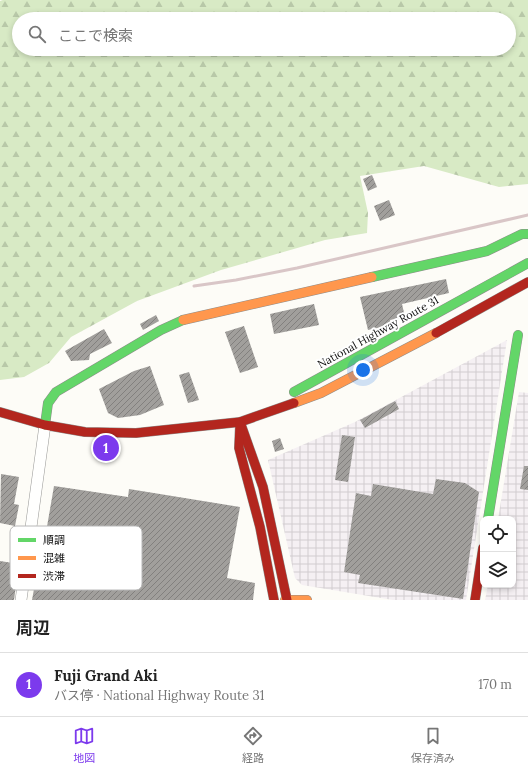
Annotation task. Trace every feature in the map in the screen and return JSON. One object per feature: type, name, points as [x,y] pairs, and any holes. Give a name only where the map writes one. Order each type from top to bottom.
[{"type":"main road","points":[[45,425],[46,410],[49,399],[56,392],[161,330],[189,318],[487,251],[522,234],[528,234]]},
{"type":"main road","name":"National Highway Route 31","points":[[240,422],[528,264]]},
{"type":"main road","name":"National Highway Route 31","points":[[0,412],[45,425],[85,432],[136,433],[240,422],[321,393],[401,353],[528,282]]},
{"type":"main road","points":[[488,516],[518,335]]},
{"type":"main road","points":[[240,422],[250,444],[269,511],[286,600],[307,600]]},
{"type":"main road","points":[[240,422],[239,448],[260,527],[274,600]]},
{"type":"main road","points":[[474,600],[482,552]]},
{"type":"street","points":[[31,526],[45,425]]},
{"type":"street","points":[[21,600],[22,590]]},
{"type":"shaded area","points":[[507,340],[466,600],[393,600],[302,585],[295,578],[268,460],[355,422]]},
{"type":"shaded area","points":[[519,392],[528,393],[528,600],[485,600],[487,588],[516,588],[516,516],[498,516]]},
{"type":"green space","points":[[528,0],[528,184],[499,187],[424,166],[360,176],[368,213],[367,233],[325,240],[221,270],[137,301],[71,337],[49,363],[24,377],[0,380],[0,1]]},
{"type":"building","points":[[372,175],[377,187],[368,191],[363,179]]},
{"type":"building","points":[[389,200],[395,215],[380,221],[374,206]]},
{"type":"building","points":[[446,279],[449,293],[402,304],[405,317],[390,320],[391,325],[368,330],[360,297]]},
{"type":"building","points":[[314,304],[319,325],[274,334],[270,314]]},
{"type":"building","points":[[156,315],[159,321],[143,330],[140,324]]},
{"type":"building","points":[[244,326],[258,367],[240,373],[225,332]]},
{"type":"building","points":[[104,329],[112,343],[90,354],[89,360],[71,361],[65,351]]},
{"type":"building","points":[[150,366],[164,405],[140,415],[118,418],[108,413],[99,389],[134,371]]},
{"type":"building","points":[[189,372],[199,400],[188,403],[179,375]]},
{"type":"building","points":[[395,401],[399,409],[365,428],[360,420]]},
{"type":"building","points":[[342,435],[355,437],[348,482],[335,480]]},
{"type":"building","points":[[280,438],[284,449],[275,452],[272,441]]},
{"type":"building","points":[[524,466],[528,466],[528,490],[520,489]]},
{"type":"building","points":[[1,474],[19,477],[14,504],[19,505],[15,526],[0,523]]},
{"type":"building","points":[[436,479],[465,483],[479,492],[463,599],[358,583],[360,575],[344,572],[356,493],[371,496],[373,484],[433,494]]},
{"type":"building","points":[[54,486],[128,497],[129,489],[240,507],[227,578],[255,583],[253,600],[32,600],[34,590],[142,590],[142,526],[47,526]]},
{"type":"building","points":[[0,561],[10,563],[10,590],[15,590],[14,600],[0,600]]},
{"type":"railway","points":[[194,286],[236,280],[297,268],[528,215]]},
{"type":"traffic: fast","points":[[372,277],[487,251],[522,234],[528,234]]},
{"type":"traffic: fast","points":[[294,392],[528,263]]},
{"type":"traffic: fast","points":[[45,425],[48,403],[56,392],[161,330],[183,320]]},
{"type":"traffic: fast","points":[[488,516],[518,335]]},
{"type":"traffic: slow","points":[[183,320],[372,277]]},
{"type":"traffic: slow","points":[[294,403],[321,393],[436,333]]},
{"type":"traffic: slow","points":[[285,600],[307,600]]},
{"type":"traffic: jam","points":[[436,333],[528,282]]},
{"type":"traffic: jam","points":[[0,412],[45,425],[85,432],[136,433],[240,422],[294,403]]},
{"type":"traffic: jam","points":[[240,422],[263,487],[287,600]]},
{"type":"traffic: jam","points":[[240,425],[239,448],[260,527],[274,600]]},
{"type":"traffic: jam","points":[[475,600],[482,552]]},
{"type":"place","name":"Fuji Grand Aki","points":[[106,448]]}]
